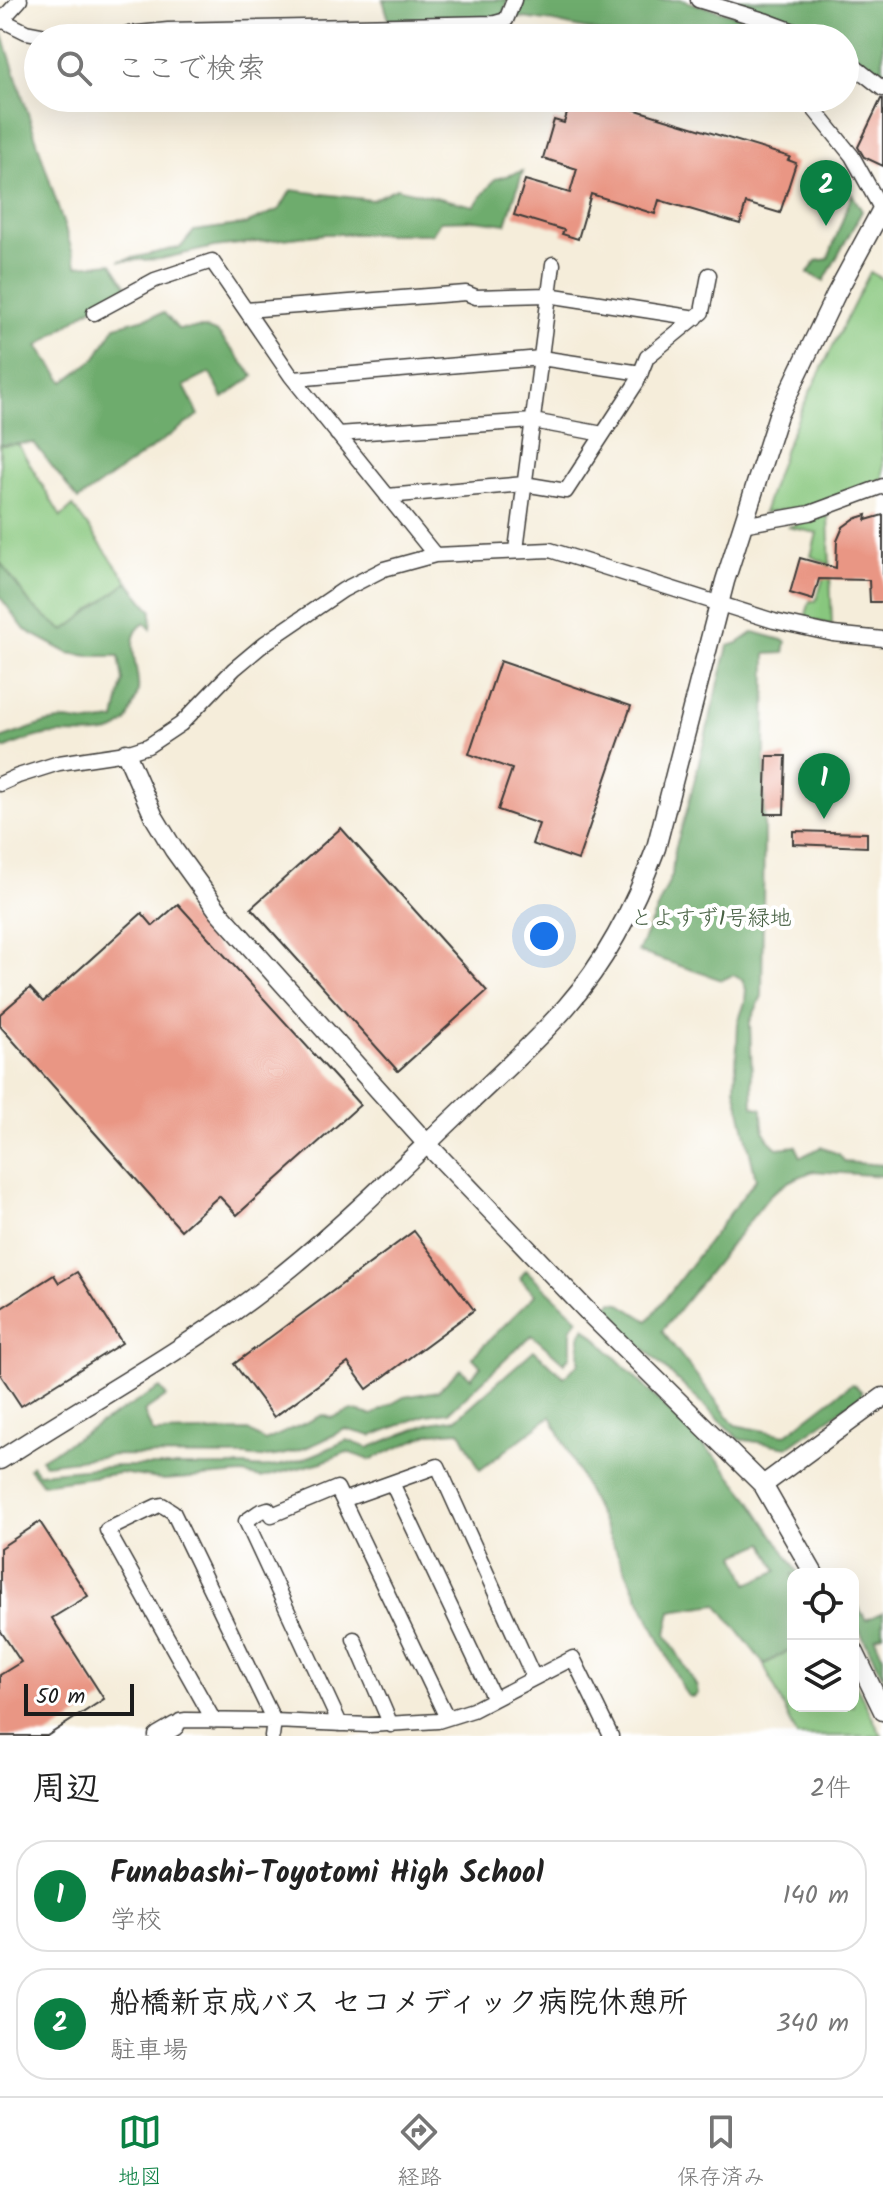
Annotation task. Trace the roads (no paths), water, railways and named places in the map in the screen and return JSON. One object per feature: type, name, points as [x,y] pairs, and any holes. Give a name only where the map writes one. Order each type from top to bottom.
[{"type":"street","points":[[20,0],[1,21],[24,31]]},
{"type":"street","points":[[448,24],[506,20],[514,0]]},
{"type":"street","points":[[698,0],[775,24]]},
{"type":"street","points":[[859,70],[883,89]]},
{"type":"street","points":[[0,1460],[201,1335],[301,1260],[427,1144],[568,1005],[609,950],[645,878],[656,848],[719,604],[778,415],[836,294],[882,208],[852,156],[816,112]]},
{"type":"street","points":[[94,313],[155,280],[212,261],[294,379],[435,555]]},
{"type":"street","points":[[516,550],[553,264]]},
{"type":"street","points":[[387,496],[524,484],[566,491],[637,382],[647,357],[702,312],[709,275]]},
{"type":"street","points":[[246,310],[466,293],[476,297],[548,295],[696,318]]},
{"type":"street","points":[[294,379],[541,358],[641,373]]},
{"type":"street","points":[[337,434],[533,421],[603,434]]},
{"type":"street","points":[[742,525],[810,513],[883,486]]},
{"type":"street","points":[[0,784],[59,763],[126,753],[148,746],[181,724],[234,669],[265,643],[343,590],[384,569],[435,555],[550,550],[805,629],[883,639]]},
{"type":"street","points":[[126,753],[154,817],[194,881],[229,924],[427,1144],[591,1315],[763,1485],[811,1568]]},
{"type":"street","points":[[763,1485],[883,1397]]},
{"type":"street","points":[[343,1500],[438,1466],[534,1678]]},
{"type":"street","points":[[392,1483],[494,1699]]},
{"type":"street","points":[[340,1724],[246,1521],[259,1512],[268,1509],[272,1515],[337,1488],[443,1719],[446,1736]]},
{"type":"street","points":[[214,1721],[107,1530],[157,1506],[162,1505],[173,1512],[273,1728]]},
{"type":"street","points":[[354,1639],[391,1725]]},
{"type":"street","points":[[158,1736],[180,1721],[214,1721],[273,1728],[340,1724],[372,1731],[391,1725],[443,1719],[473,1710],[573,1658],[611,1736]]},
{"type":"street","points":[[859,1661],[883,1711]]},
{"type":"place","name":"船橋新京成バス セコメディック病院休憩所","points":[[826,226]]},
{"type":"place","name":"Funabashi-Toyotomi High School","points":[[824,819]]},
{"type":"park label","name":"とよすず1号緑地","points":[[711,919]]}]
